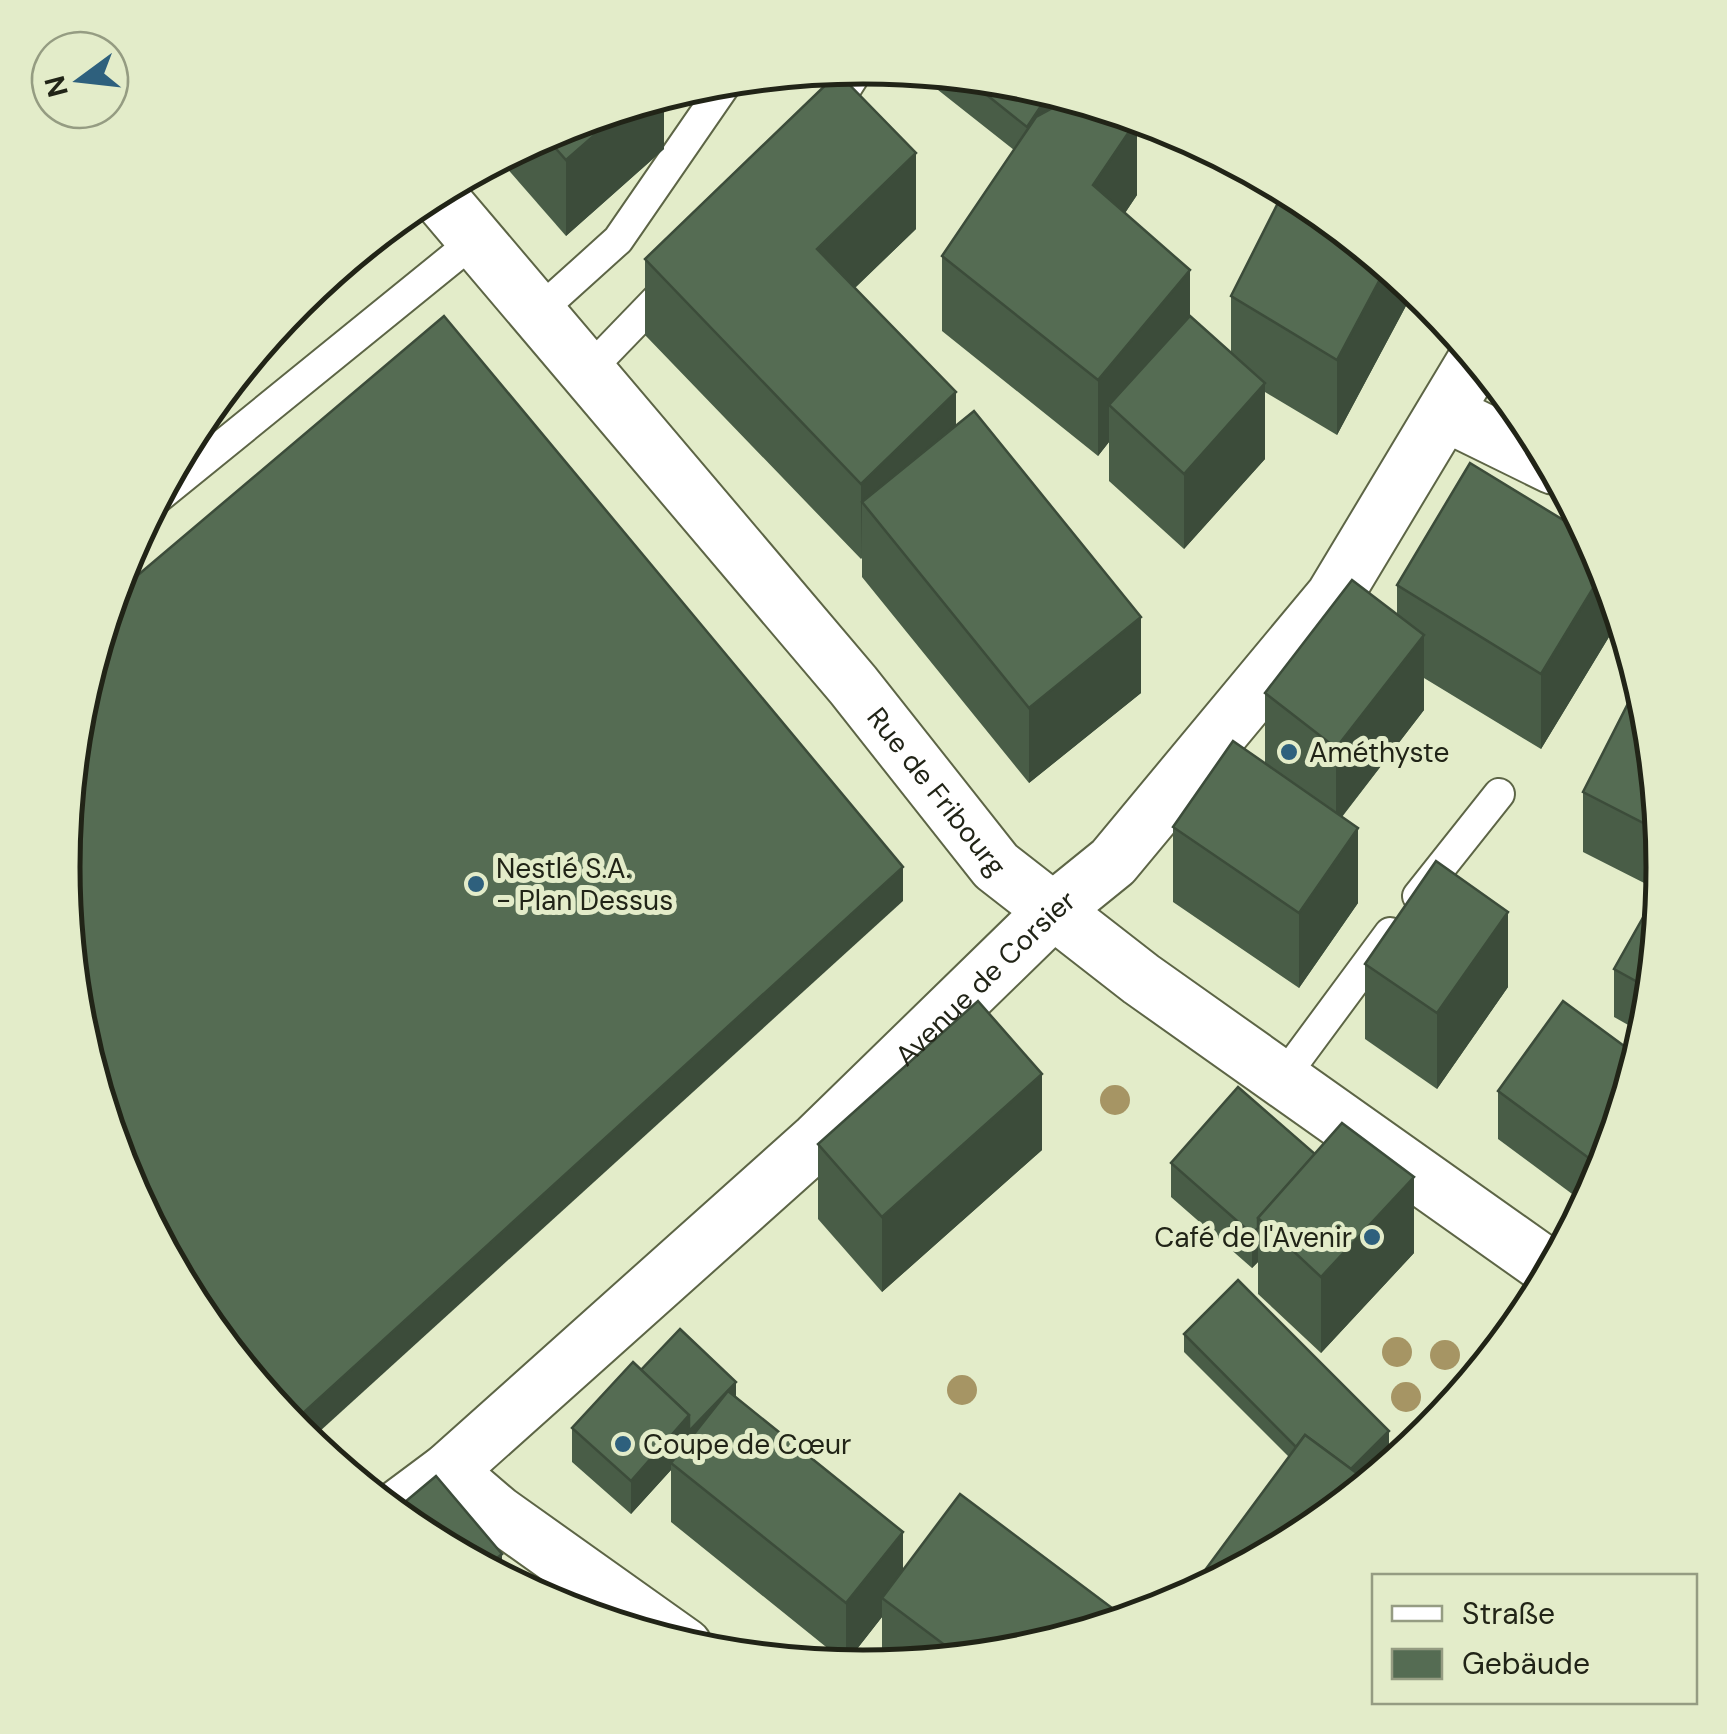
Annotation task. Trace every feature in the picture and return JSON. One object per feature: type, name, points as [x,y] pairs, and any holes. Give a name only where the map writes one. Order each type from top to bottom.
[{"type":"street","name":"Rue de Fribourg","points":[[446,205],[853,685],[996,866],[1141,979],[1540,1262]]},
{"type":"street","name":"Avenue de Corsier","points":[[406,1502],[448,1471],[818,1140],[1055,909],[1113,862],[1334,596],[1470,371]]},
{"type":"street","points":[[1447,414],[1529,454]]},
{"type":"street","points":[[448,1471],[497,1513],[647,1620]]},
{"type":"lane","points":[[805,145],[847,84]]},
{"type":"lane","points":[[537,313],[618,240],[716,98]]},
{"type":"lane","points":[[185,476],[475,240]]},
{"type":"lane","points":[[588,372],[698,257]]},
{"type":"lane","points":[[1282,1079],[1500,794]]},
{"type":"building","points":[[849,84],[916,153],[817,249],[956,392],[861,484],[645,259],[826,85]]},
{"type":"building","points":[[985,93],[1042,105],[1027,127]]},
{"type":"building","points":[[1054,107],[1130,131],[1093,185],[1190,270],[1098,380],[942,256],[1036,117]]},
{"type":"building","points":[[602,129],[566,160],[555,147]]},
{"type":"building","points":[[1278,203],[1380,278],[1337,360],[1231,296]]},
{"type":"building","name":"Nestlé S.A. - Plan Dessus","points":[[444,316],[903,867],[302,1414],[274,1384],[212,1302],[161,1214],[122,1119],[95,1020],[82,918],[82,816],[95,714],[137,576]]},
{"type":"building","points":[[1190,316],[1265,383],[1184,474],[1109,405]]},
{"type":"building","points":[[974,411],[1141,617],[1029,708],[862,502]]},
{"type":"building","points":[[1470,463],[1567,522],[1594,586],[1541,674],[1397,585]]},
{"type":"building","points":[[1352,580],[1424,635],[1336,748],[1265,693]]},
{"type":"building","points":[[1629,702],[1645,824],[1583,792]]},
{"type":"building","points":[[1233,741],[1358,828],[1299,913],[1173,827]]},
{"type":"building","points":[[1436,861],[1508,912],[1437,1013],[1365,964]]},
{"type":"building","points":[[1645,914],[1638,982],[1614,969]]},
{"type":"building","points":[[978,1001],[1042,1074],[882,1217],[818,1144]]},
{"type":"building","points":[[1563,1001],[1626,1047],[1590,1159],[1498,1091]]},
{"type":"building","points":[[1238,1087],[1315,1154],[1258,1218],[1258,1228],[1252,1234],[1171,1163]]},
{"type":"building","points":[[1342,1123],[1414,1177],[1321,1277],[1258,1218]]},
{"type":"building","points":[[1238,1280],[1389,1431],[1351,1469],[1305,1435],[1296,1447],[1184,1334]]},
{"type":"building","points":[[680,1329],[736,1382],[689,1431],[689,1415],[641,1370]]},
{"type":"building","points":[[633,1362],[689,1415],[631,1481],[572,1428]]},
{"type":"building","points":[[728,1391],[903,1532],[846,1603],[671,1463]]},
{"type":"building","points":[[1305,1435],[1358,1474],[1299,1518],[1203,1573]]},
{"type":"building","points":[[436,1476],[502,1554],[496,1559],[472,1546],[405,1502]]},
{"type":"building","points":[[960,1494],[1114,1609],[1016,1635],[946,1646],[882,1598]]},
{"type":"place","name":"Améthyste","points":[[1289,752]]},
{"type":"place","name":"Nestlé S.A. - Plan Dessus","points":[[476,884]]},
{"type":"place","name":"Café de l'Avenir","points":[[1372,1237]]},
{"type":"place","name":"Coupe de Cœur","points":[[623,1444]]}]
